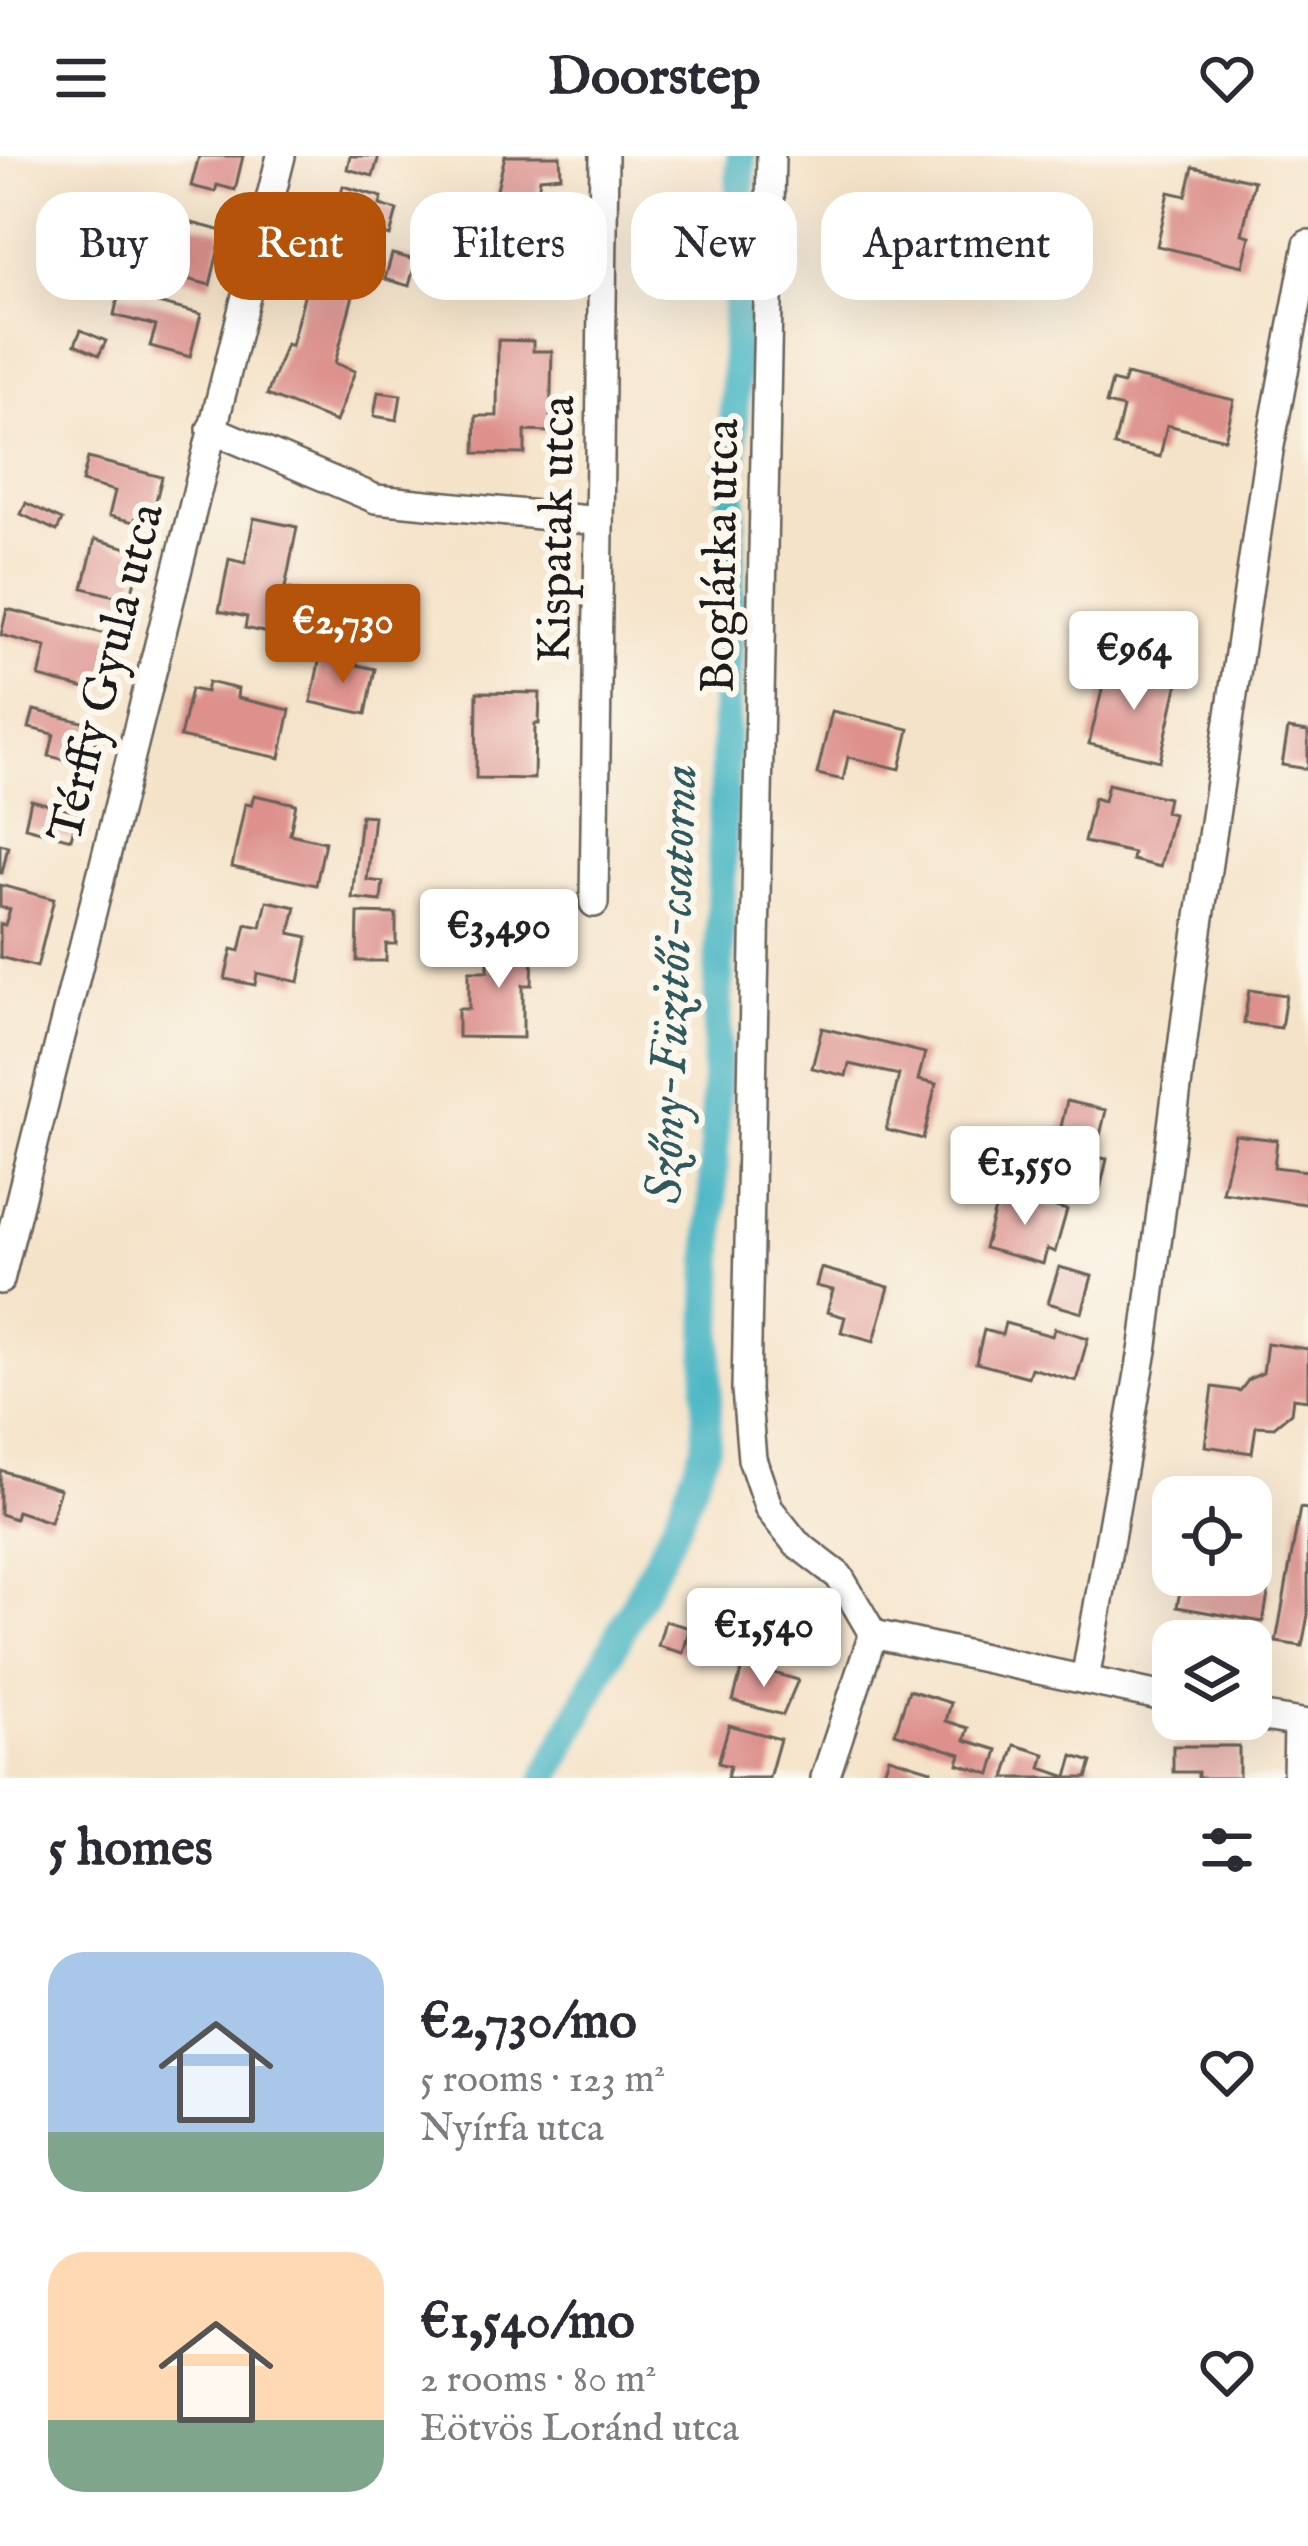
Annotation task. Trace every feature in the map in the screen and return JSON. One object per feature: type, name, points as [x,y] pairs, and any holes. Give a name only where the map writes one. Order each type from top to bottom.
[{"type":"street","name":"Térffy Gyula utca","points":[[0,1280],[281,156]]},
{"type":"street","name":"Kispatak utca","points":[[594,903],[604,156]]},
{"type":"street","name":"Boglárka utca","points":[[771,156],[746,1390],[752,1459],[769,1509],[796,1543],[839,1576],[873,1634]]},
{"type":"street","points":[[1085,1681],[1144,1345],[1191,978],[1270,452],[1308,244]]},
{"type":"street","points":[[211,429],[376,500],[599,521]]},
{"type":"street","points":[[825,1778],[873,1634],[1152,1695]]},
{"type":"street","points":[[1272,1719],[1303,1724],[1297,1778]]},
{"type":"building","points":[[199,156],[243,156],[235,190],[217,185],[215,192],[191,186]]},
{"type":"building","points":[[350,156],[379,156],[373,176],[347,169]]},
{"type":"building","points":[[505,156],[560,156],[561,176],[540,178],[538,192],[496,192]]},
{"type":"building","points":[[1193,167],[1254,181],[1242,234],[1250,236],[1243,266],[1157,246],[1169,192],[1186,196]]},
{"type":"building","points":[[386,207],[397,210],[390,236],[386,235]]},
{"type":"building","points":[[190,222],[214,229],[210,285],[190,280]]},
{"type":"building","points":[[392,254],[410,258],[409,286],[386,275]]},
{"type":"building","points":[[117,300],[146,300],[201,314],[190,357],[150,346],[156,326],[114,315]]},
{"type":"building","points":[[303,300],[352,300],[335,363],[355,371],[336,422],[267,395],[286,344],[291,346]]},
{"type":"building","points":[[81,330],[106,341],[99,355],[75,344]]},
{"type":"building","points":[[498,340],[533,341],[533,351],[552,351],[550,432],[525,431],[525,454],[475,453],[476,416],[497,416]]},
{"type":"building","points":[[1126,375],[1234,400],[1225,439],[1167,425],[1160,457],[1114,446],[1123,408],[1106,404],[1112,381],[1123,384]]},
{"type":"building","points":[[378,392],[401,395],[397,420],[374,416]]},
{"type":"building","points":[[88,458],[162,477],[151,520],[136,516],[134,522],[109,516],[115,491],[82,482]]},
{"type":"building","points":[[26,503],[62,520],[57,531],[21,514]]},
{"type":"building","points":[[254,518],[297,527],[285,588],[303,592],[299,608],[309,610],[302,640],[245,628],[247,617],[219,611],[229,559],[245,563]]},
{"type":"building","points":[[95,539],[142,552],[130,600],[83,588]]},
{"type":"building","points":[[7,609],[122,638],[110,684],[92,679],[89,690],[39,677],[46,647],[1,635]]},
{"type":"building","points":[[320,657],[375,669],[366,714],[311,702]]},
{"type":"building","points":[[1108,665],[1178,682],[1160,761],[1089,744]]},
{"type":"building","points":[[208,682],[238,689],[237,698],[290,710],[280,758],[180,737],[191,689],[206,692]]},
{"type":"building","points":[[477,692],[540,693],[534,779],[476,778]]},
{"type":"building","points":[[34,710],[99,726],[89,766],[49,756],[54,734],[29,728]]},
{"type":"building","points":[[832,711],[909,729],[900,769],[848,757],[843,780],[817,774]]},
{"type":"building","points":[[1288,729],[1308,732],[1308,769],[1282,765]]},
{"type":"building","points":[[1108,784],[1168,798],[1165,812],[1173,814],[1160,867],[1132,860],[1133,853],[1084,842],[1094,798],[1104,801]]},
{"type":"building","points":[[254,795],[296,804],[290,834],[325,842],[316,885],[232,867],[245,804],[251,805]]},
{"type":"building","points":[[31,800],[78,812],[71,839],[25,827]]},
{"type":"building","points":[[361,815],[374,816],[367,880],[383,882],[381,901],[352,898]]},
{"type":"building","points":[[0,844],[8,846],[2,873],[0,873]]},
{"type":"building","points":[[0,885],[54,899],[37,967],[0,957],[0,924],[5,925],[10,909],[0,907]]},
{"type":"building","points":[[267,901],[296,907],[290,933],[308,937],[299,982],[257,973],[255,985],[225,979],[232,949],[240,951],[246,924],[261,927]]},
{"type":"building","points":[[358,913],[396,914],[396,944],[386,944],[386,961],[357,961]]},
{"type":"building","points":[[488,937],[533,937],[532,985],[523,985],[523,1038],[458,1037],[458,1009],[469,1009],[469,971],[488,971]]},
{"type":"building","points":[[1249,990],[1286,995],[1281,1028],[1244,1023]]},
{"type":"building","points":[[822,1028],[925,1053],[918,1080],[936,1084],[923,1139],[886,1130],[899,1075],[849,1064],[846,1076],[812,1068]]},
{"type":"building","points":[[1067,1101],[1106,1110],[1095,1157],[1107,1159],[1099,1194],[1065,1186],[1070,1161],[1054,1157]]},
{"type":"building","points":[[1235,1135],[1277,1140],[1274,1167],[1308,1171],[1305,1204],[1222,1192]]},
{"type":"building","points":[[1000,1192],[1067,1210],[1055,1252],[1047,1249],[1043,1264],[984,1248]]},
{"type":"building","points":[[1059,1267],[1092,1276],[1082,1313],[1048,1303]]},
{"type":"building","points":[[821,1268],[889,1287],[874,1341],[841,1332],[845,1317],[827,1312],[833,1290],[816,1286]]},
{"type":"building","points":[[1005,1323],[1052,1336],[1055,1328],[1088,1338],[1076,1381],[1031,1368],[1028,1377],[976,1363],[984,1330],[1002,1335]]},
{"type":"building","points":[[1267,1343],[1308,1349],[1308,1400],[1293,1398],[1291,1413],[1274,1427],[1256,1426],[1252,1453],[1205,1446],[1213,1387],[1240,1391],[1249,1379],[1263,1373]]},
{"type":"building","points":[[0,1470],[60,1489],[50,1522],[17,1511],[15,1519],[0,1514]]},
{"type":"building","points":[[1300,1508],[1308,1509],[1308,1615],[1302,1646],[1276,1642]]},
{"type":"building","points":[[1179,1596],[1268,1596],[1263,1620],[1177,1607]]},
{"type":"building","points":[[665,1621],[690,1628],[683,1653],[658,1646]]},
{"type":"building","points":[[743,1664],[798,1680],[783,1715],[733,1701]]},
{"type":"building","points":[[909,1690],[951,1703],[946,1721],[969,1728],[965,1740],[998,1750],[991,1774],[958,1764],[961,1754],[895,1733]]},
{"type":"building","points":[[729,1725],[780,1739],[769,1778],[727,1778],[730,1766],[718,1763]]},
{"type":"building","points":[[1015,1745],[1045,1754],[1041,1768],[1067,1777],[1073,1756],[1092,1762],[1087,1778],[1005,1778]]},
{"type":"building","points":[[1173,1746],[1239,1746],[1239,1778],[1198,1778],[1198,1772],[1173,1772]]},
{"type":"building","points":[[889,1757],[931,1770],[929,1778],[882,1778]]},
{"type":"waterway","name":"Szőny-Füzitői-csatorna","points":[[546,1778],[677,1522],[706,1446],[741,156]]}]
